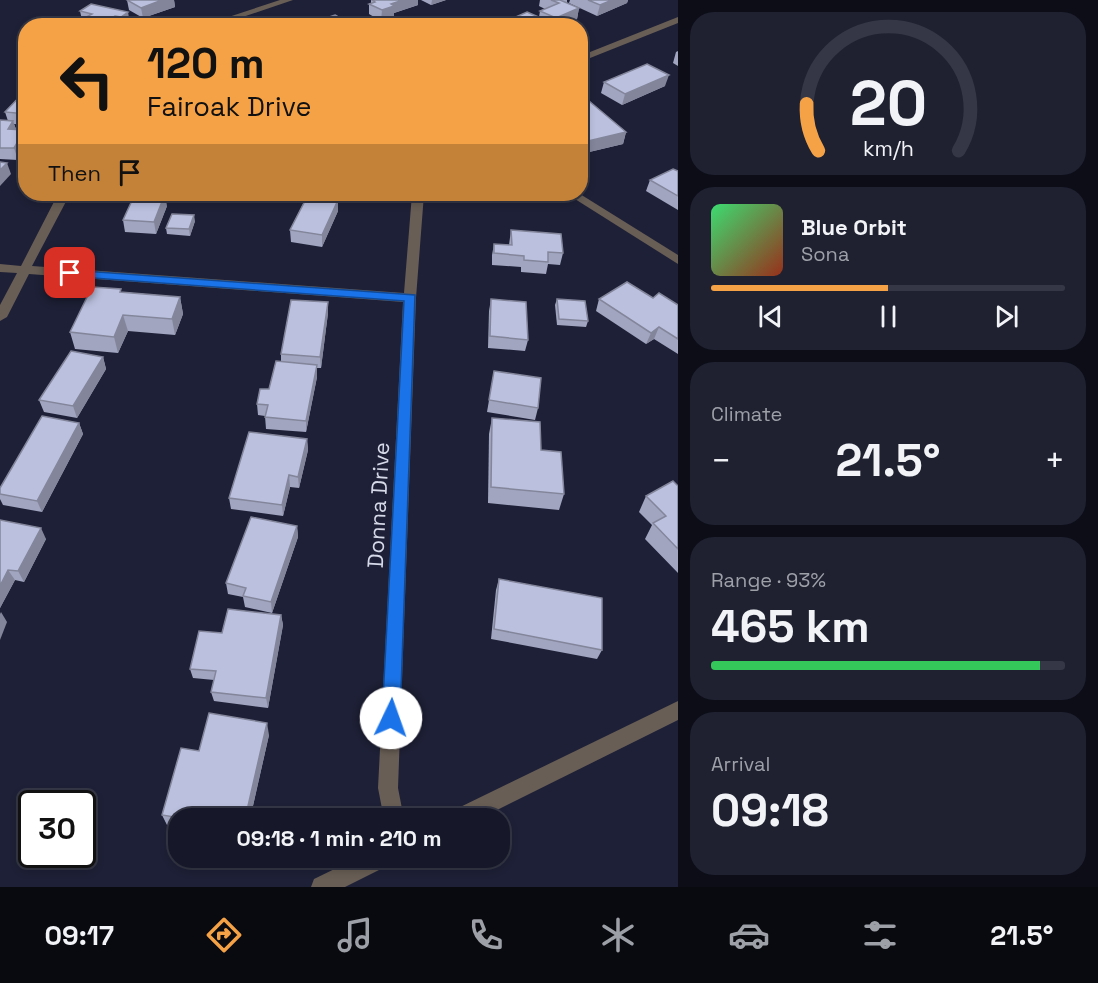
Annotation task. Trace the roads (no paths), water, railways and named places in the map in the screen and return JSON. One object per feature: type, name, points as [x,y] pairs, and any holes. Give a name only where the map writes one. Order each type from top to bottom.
[{"type":"street","points":[[231,18],[289,0]]},
{"type":"street","points":[[588,56],[678,20]]},
{"type":"street","points":[[0,317],[60,201]]},
{"type":"street","name":"Donna Drive","points":[[392,808],[388,788],[410,298],[417,201]]},
{"type":"street","points":[[584,201],[678,260]]},
{"type":"street","points":[[0,268],[410,298]]},
{"type":"street","points":[[480,808],[678,710]]},
{"type":"street","points":[[322,887],[359,868]]}]
